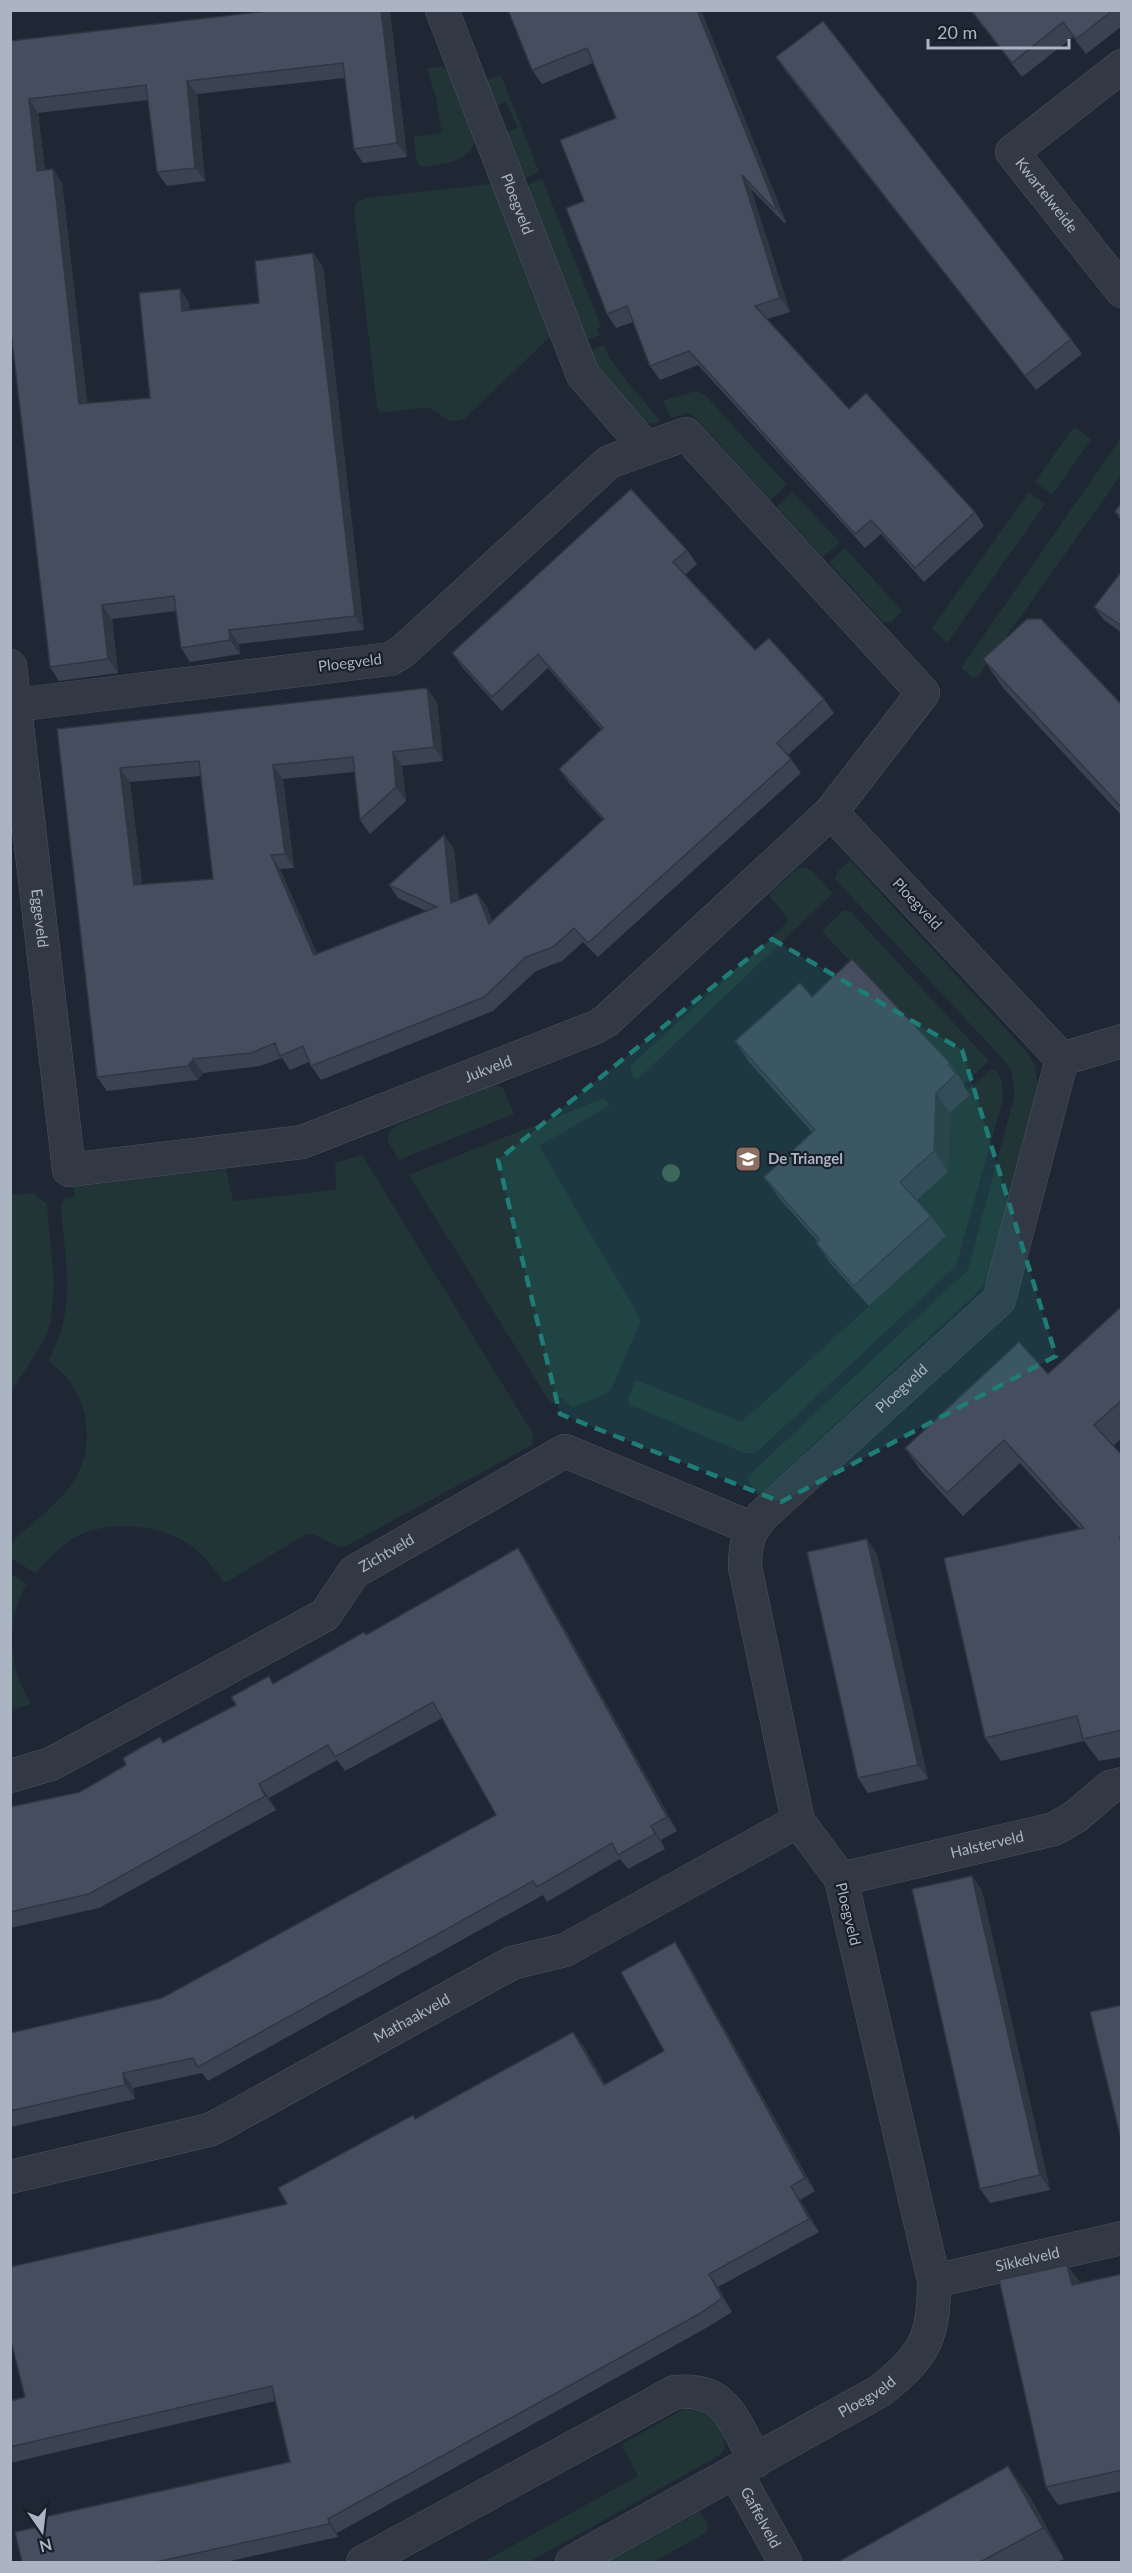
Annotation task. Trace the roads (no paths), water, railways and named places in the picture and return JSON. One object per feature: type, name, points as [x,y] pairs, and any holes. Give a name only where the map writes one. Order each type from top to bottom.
[{"type":"street","name":"Ploegveld","points":[[442,10],[584,375],[646,448]]},
{"type":"street","name":"Kwartelweide","points":[[1122,66],[1012,152],[1122,291]]},
{"type":"street","name":"Ploegveld","points":[[15,705],[390,659],[402,652],[609,462],[686,434],[923,693],[831,813],[1062,1059],[999,1300],[751,1528],[745,1546],[744,1567],[798,1821],[841,1879],[934,2281],[934,2312],[926,2343],[907,2370],[880,2391],[572,2562]]},
{"type":"street","name":"Eggeveld","points":[[10,666],[69,1170]]},
{"type":"street","name":"Jukveld","points":[[69,1170],[302,1142],[596,1027],[606,1021],[831,813]]},
{"type":"street","points":[[1062,1059],[1122,1041]]},
{"type":"street","name":"Zichtveld","points":[[10,1776],[51,1764],[325,1615],[354,1572],[565,1451],[751,1528]]},
{"type":"street","name":"Halsterveld","points":[[841,1879],[1054,1829],[1075,1817],[1110,1787],[1122,1784]]},
{"type":"street","name":"Mathaakveld","points":[[10,2177],[209,2130],[512,1964],[565,1950],[798,1821]]},
{"type":"street","name":"Sikkelveld","points":[[934,2281],[1122,2238]]},
{"type":"street","points":[[363,2562],[675,2392],[691,2390],[703,2392],[723,2403],[746,2467]]},
{"type":"street","name":"Gaffelveld","points":[[746,2467],[785,2562]]},
{"type":"place","name":"De Triangel","points":[[748,1159]]}]
